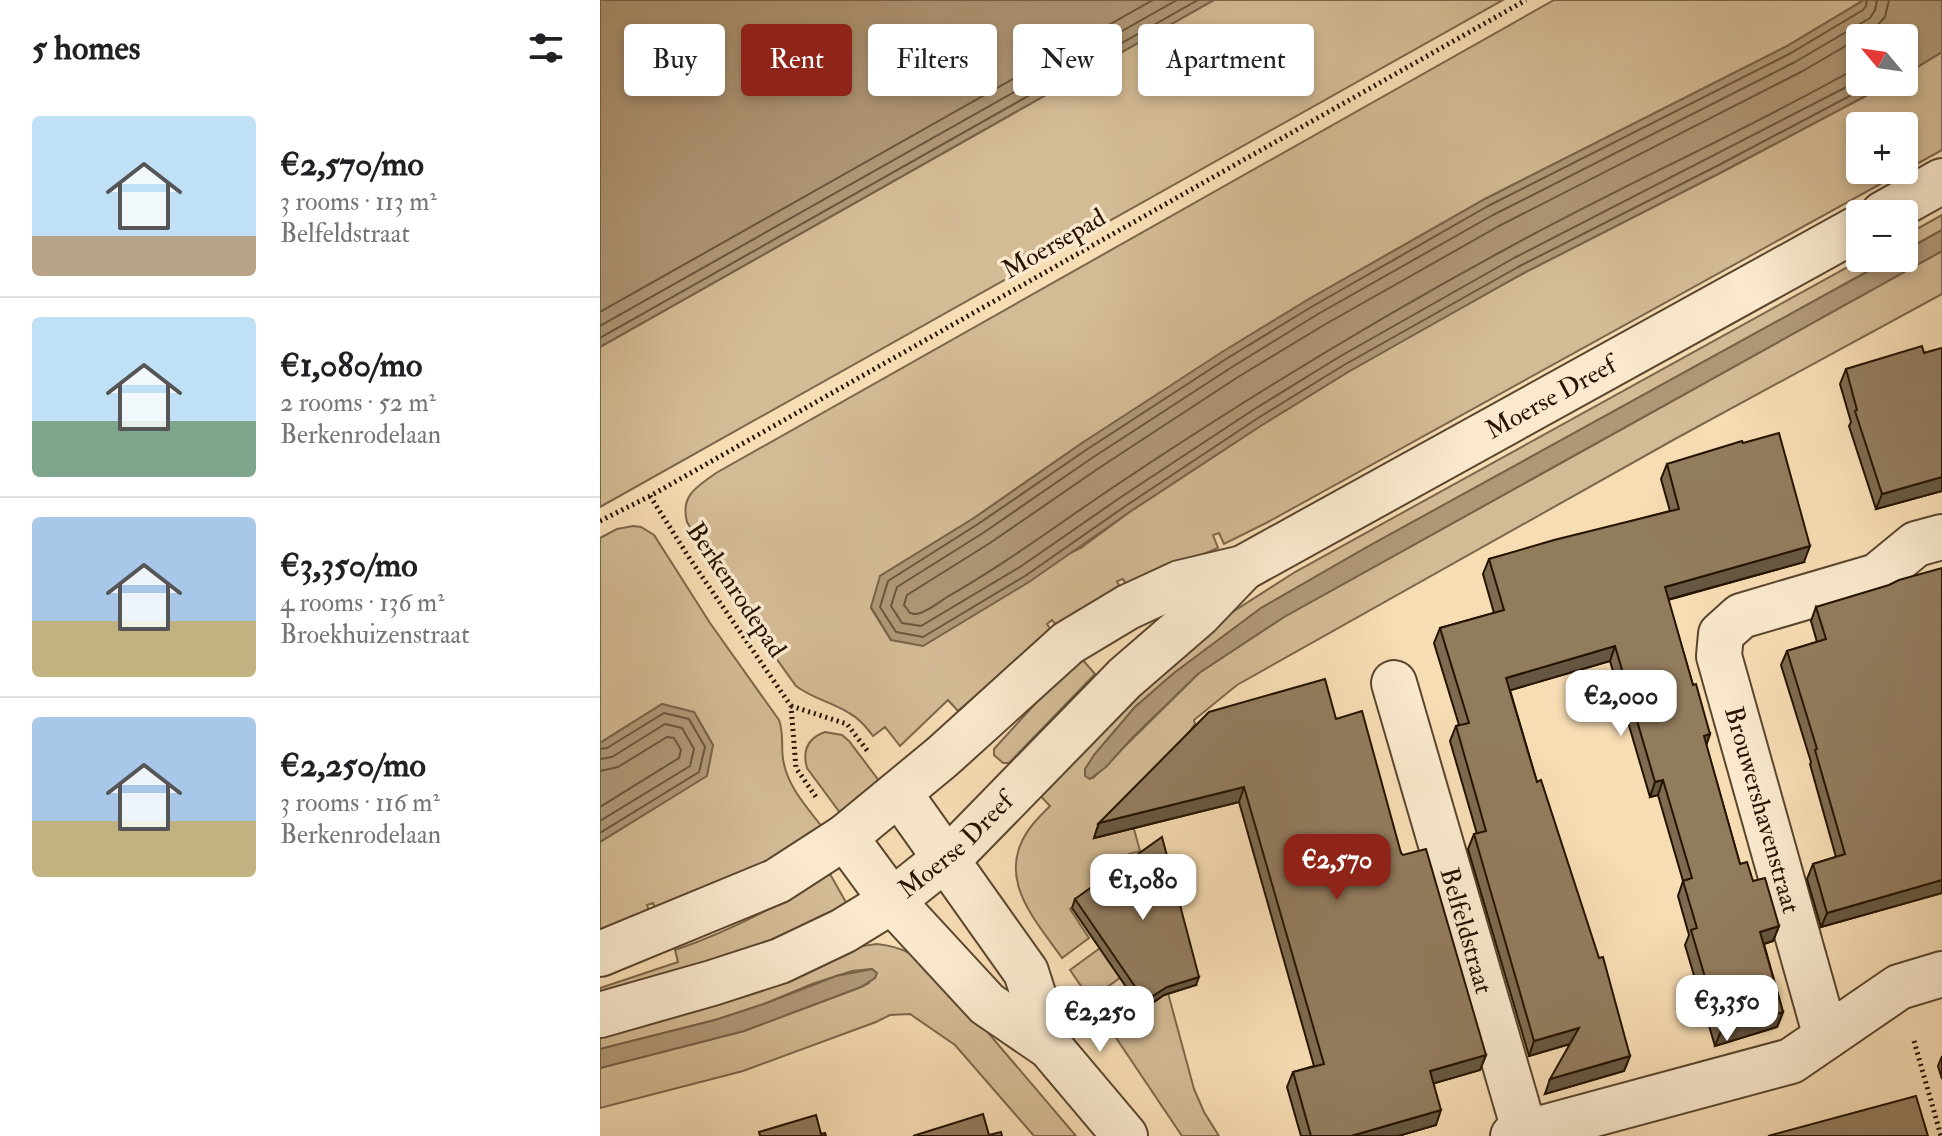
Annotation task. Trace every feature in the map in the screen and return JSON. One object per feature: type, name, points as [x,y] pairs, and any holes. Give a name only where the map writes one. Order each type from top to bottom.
[{"type":"street","points":[[1908,200],[1942,181]]},
{"type":"street","name":"Moerse Dreef","points":[[600,954],[777,881],[845,837],[942,757],[1068,643],[1128,607],[1180,583],[1243,568],[1846,235]]},
{"type":"street","name":"Brouwershavenstraat","points":[[1826,1037],[1719,656],[1721,634],[1741,616],[1877,576],[1916,544],[1942,537]]},
{"type":"street","name":"Moerse Dreef","points":[[600,1015],[780,961],[843,931],[892,901],[961,846],[1125,678],[1199,614],[1243,568]]},
{"type":"street","name":"Belfeldstraat","points":[[1394,683],[1519,1134]]},
{"type":"street","points":[[899,793],[1026,972],[1050,1047]]},
{"type":"street","points":[[845,837],[892,901],[987,1004],[1050,1047],[1125,1136]]},
{"type":"street","points":[[1519,1134],[1791,1061],[1899,987],[1942,974]]},
{"type":"path","name":"Moersepad","points":[[600,521],[650,496],[1526,0]]},
{"type":"path","name":"Berkenrodepad","points":[[650,496],[791,706],[796,768],[845,837]]},
{"type":"path","points":[[791,706],[847,724],[899,793]]},
{"type":"path","points":[[1899,987],[1941,1136]]},
{"type":"shaded area","points":[[1214,0],[1503,0],[600,507],[600,347],[1044,96],[1122,96],[1122,52],[1138,43],[1138,96],[1314,96],[1314,24],[1172,24]]},
{"type":"shaded area","points":[[1554,0],[1864,0],[1787,46],[1485,199],[1309,299],[1082,443],[974,518],[881,576],[871,608],[891,640],[1081,548],[1131,511],[1262,425],[1348,372],[1522,274],[1866,96],[1918,96],[1918,67],[1942,52],[1942,150],[1918,163],[1918,112],[1846,112],[1846,184],[1880,184],[1846,200],[1846,203],[1268,522],[1224,544],[1219,533],[1213,535],[1218,548],[1129,590],[1123,579],[1117,581],[1123,593],[1061,631],[1052,620],[1047,624],[1054,635],[958,711],[948,700],[900,746],[885,727],[873,736],[853,715],[796,686],[748,619],[687,522],[688,498],[716,473]]},
{"type":"shaded area","points":[[1942,215],[1942,230],[1918,243],[1918,228]]},
{"type":"shaded area","points":[[1942,251],[1942,294],[1675,439],[1237,685],[1194,720],[1195,724],[1164,768],[1130,829],[1134,829],[1140,851],[1129,854],[1131,865],[1070,909],[1089,938],[1062,958],[1029,911],[1017,878],[1016,860],[1021,842],[1050,806],[1035,790],[1206,629],[1295,572],[1846,268],[1846,272],[1867,272],[1261,608],[1174,673],[1135,707],[1094,755],[1094,777],[1199,673],[1284,617],[1904,272],[1918,272],[1918,264]]},
{"type":"shaded area","points":[[633,526],[654,535],[710,623],[779,720],[785,769],[798,795],[822,827],[789,855],[657,914],[653,903],[647,905],[651,917],[600,937],[600,842],[622,828],[713,745],[694,712],[662,704],[600,743],[600,538],[617,529]]},
{"type":"shaded area","points":[[1082,659],[1095,674],[1009,763],[1003,763],[994,755],[994,749],[1067,669]]},
{"type":"shaded area","points":[[825,732],[842,735],[849,741],[880,782],[841,814],[807,768],[806,750],[811,741]]},
{"type":"shaded area","points":[[830,874],[847,904],[810,924],[731,956],[600,994],[600,988],[678,962],[675,950],[754,916]]},
{"type":"shaded area","points":[[1141,918],[1162,971],[1194,1089],[1219,1136],[1182,1136],[1100,1014],[1131,992],[1143,1009],[1137,966],[1090,999],[1070,970]]},
{"type":"shaded area","points":[[877,944],[910,953],[938,974],[1076,1136],[1034,1136],[955,1045],[910,1014],[890,1015],[743,1071],[600,1108],[600,1068],[744,1031],[861,987],[869,983],[872,969],[852,971],[715,1020],[600,1049],[600,1031],[848,948]]},
{"type":"water","points":[[600,0],[1214,0],[1172,24],[1138,24],[1138,43],[1122,52],[1122,24],[1013,24],[1013,96],[1044,96],[600,347]]},
{"type":"water","points":[[1864,0],[1942,0],[1942,52],[1918,67],[1918,24],[1846,24],[1846,96],[1866,96],[1522,274],[1348,372],[1131,511],[1029,582],[923,646],[891,640],[871,607],[880,576],[974,518],[1222,352],[1309,299],[1485,199],[1787,46]]},
{"type":"water","points":[[1942,230],[1942,251],[1918,264],[1918,243]]},
{"type":"water","points":[[1867,272],[1904,272],[1284,617],[1199,673],[1106,767],[1090,779],[1085,776],[1085,769],[1094,755],[1135,707],[1174,673],[1261,608]]},
{"type":"water","points":[[662,704],[694,712],[713,745],[707,776],[600,842],[600,743]]},
{"type":"water","points":[[872,969],[877,973],[875,978],[861,987],[744,1031],[600,1068],[600,1049],[715,1020],[836,976]]},
{"type":"building","points":[[1922,346],[1924,353],[1942,348],[1942,477],[1882,494],[1855,411],[1846,369]]},
{"type":"building","points":[[1779,433],[1810,546],[1665,587],[1710,734],[1704,736],[1740,864],[1747,862],[1753,881],[1765,878],[1779,926],[1760,932],[1783,1012],[1721,1031],[1691,930],[1697,928],[1683,881],[1692,878],[1663,780],[1655,782],[1615,646],[1506,678],[1537,782],[1541,780],[1599,958],[1603,957],[1630,1056],[1550,1079],[1579,1028],[1534,1041],[1474,834],[1486,831],[1456,726],[1469,723],[1440,628],[1504,610],[1489,559],[1679,509],[1667,464]]},
{"type":"building","points":[[1942,568],[1942,880],[1827,913],[1813,864],[1845,854],[1787,651],[1826,639],[1816,607]]},
{"type":"building","points":[[1325,679],[1336,719],[1362,711],[1401,853],[1426,849],[1486,1055],[1430,1071],[1441,1110],[1351,1136],[1311,1136],[1293,1072],[1324,1064],[1244,787],[1099,823],[1209,712]]},
{"type":"building","points":[[1162,837],[1199,977],[1167,987],[1145,1001],[1075,899]]},
{"type":"building","points":[[1916,1096],[1928,1136],[1768,1136]]},
{"type":"building","points":[[983,1114],[989,1135],[1001,1132],[1002,1136],[913,1136]]},
{"type":"building","points":[[816,1115],[821,1134],[825,1133],[826,1136],[760,1136],[759,1132]]}]
